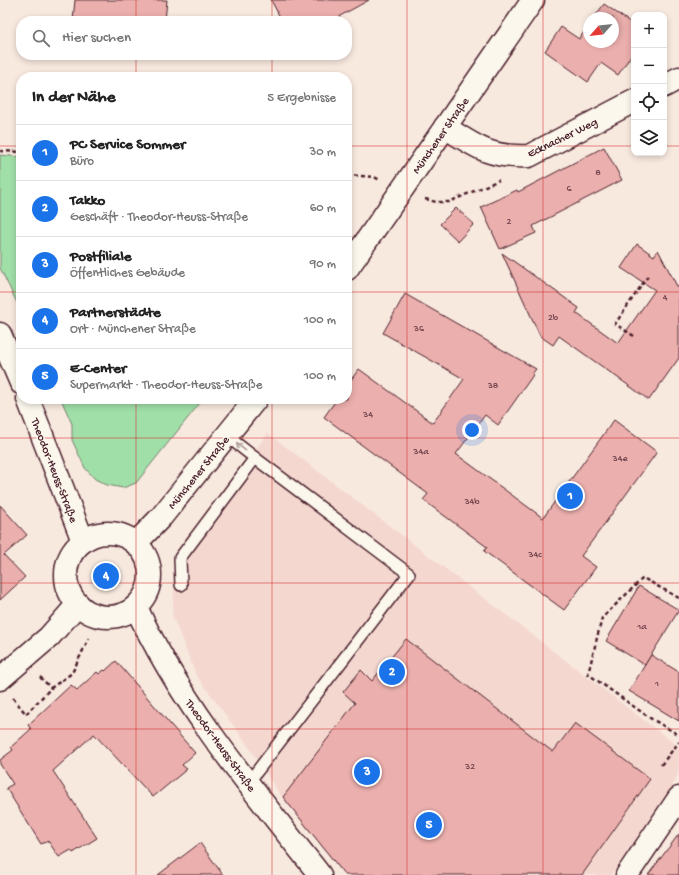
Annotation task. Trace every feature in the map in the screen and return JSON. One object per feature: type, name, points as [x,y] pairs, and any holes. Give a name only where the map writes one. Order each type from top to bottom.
[{"type":"main road","name":"Münchener Straße","points":[[352,262],[533,0]]},
{"type":"main road","points":[[667,84],[679,78]]},
{"type":"main road","name":"Ecknacher Weg","points":[[445,127],[479,149],[496,155],[529,156],[631,103]]},
{"type":"main road","points":[[0,334],[16,371]]},
{"type":"main road","name":"Theodor-Heuss-Straße","points":[[30,404],[82,541]]},
{"type":"main road","name":"Münchener Straße","points":[[137,542],[162,516],[252,404]]},
{"type":"main road","points":[[111,533],[125,536],[137,542],[149,565],[150,578],[144,596],[136,607],[118,616],[104,617],[90,612],[78,604],[68,589],[66,571],[71,554],[82,541],[96,534],[111,533]]},
{"type":"main road","points":[[0,679],[49,637],[78,604]]},
{"type":"main road","name":"Theodor-Heuss-Straße","points":[[136,607],[151,641],[185,696],[255,775],[320,875]]},
{"type":"main road","points":[[627,875],[679,798]]},
{"type":"lane","points":[[227,436],[254,458],[409,574],[255,775]]},
{"type":"lane","points":[[181,585],[180,558],[254,458]]},
{"type":"path","points":[[0,151],[16,152]]},
{"type":"path","points":[[352,175],[374,177],[402,190],[436,202],[450,202],[515,172],[529,156]]},
{"type":"path","points":[[634,336],[615,324],[648,276]]},
{"type":"path","points":[[679,598],[643,578],[602,618],[588,674],[650,718],[679,735]]},
{"type":"path","points":[[26,714],[51,688],[72,673],[89,638]]},
{"type":"path","points":[[661,765],[679,742]]},
{"type":"shaded area","points":[[268,433],[679,747],[679,772],[669,794],[611,875],[344,875],[281,796],[244,740],[196,675],[172,615],[177,554]]},
{"type":"green space","points":[[0,155],[16,157],[16,301],[0,268]]},
{"type":"green space","points":[[63,404],[199,404],[136,483],[123,488],[107,485],[95,479],[85,468],[72,440],[72,424]]},
{"type":"building","points":[[75,0],[167,0],[165,16],[73,16]]},
{"type":"building","points":[[271,0],[369,0],[340,16],[279,16]]},
{"type":"building","points":[[604,4],[615,12],[598,12]]},
{"type":"building","points":[[619,14],[631,23],[631,56],[618,75],[601,63],[588,82],[545,51],[561,27],[579,39],[583,33],[583,48],[619,48]]},
{"type":"building","points":[[604,147],[622,180],[533,226],[536,233],[500,249],[481,207],[517,190],[518,192]]},
{"type":"building","points":[[456,208],[474,224],[458,241],[440,224]]},
{"type":"building","points":[[637,244],[654,256],[658,250],[679,290],[679,358],[649,400],[559,336],[553,345],[540,336],[502,253],[579,308],[576,313],[618,343],[655,290],[621,268]]},
{"type":"building","points":[[405,294],[536,369],[498,425],[485,415],[456,454],[543,518],[614,420],[657,452],[581,556],[596,567],[564,610],[484,551],[487,547],[423,500],[428,494],[324,417],[333,404],[352,404],[352,378],[359,369],[433,423],[464,379],[383,333]]},
{"type":"building","points":[[0,505],[27,535],[4,555],[25,577],[0,600]]},
{"type":"building","points":[[639,586],[679,610],[645,665],[606,641]]},
{"type":"building","points":[[406,639],[553,752],[575,723],[650,779],[582,875],[345,875],[283,797],[355,703],[343,692],[361,670],[372,681]]},
{"type":"building","points":[[651,655],[679,672],[679,721],[629,691]]},
{"type":"building","points":[[116,661],[195,753],[182,765],[187,769],[153,797],[94,734],[53,771],[97,838],[73,853],[71,850],[59,857],[48,841],[41,844],[6,788],[13,784],[0,764],[0,760],[13,750],[11,747],[31,729],[28,725],[71,685],[77,690],[97,672],[99,674],[104,670],[105,671]]},
{"type":"building","points":[[679,834],[679,875],[648,875]]},
{"type":"building","points":[[200,843],[223,875],[158,875]]},
{"type":"place","name":"PC Service Sommer","points":[[570,496]]},
{"type":"place","name":"Partnerstädte","points":[[106,576]]},
{"type":"place","name":"Takko","points":[[392,672]]},
{"type":"place","name":"Postfiliale","points":[[367,772]]},
{"type":"place","name":"E-Center","points":[[429,825]]}]
